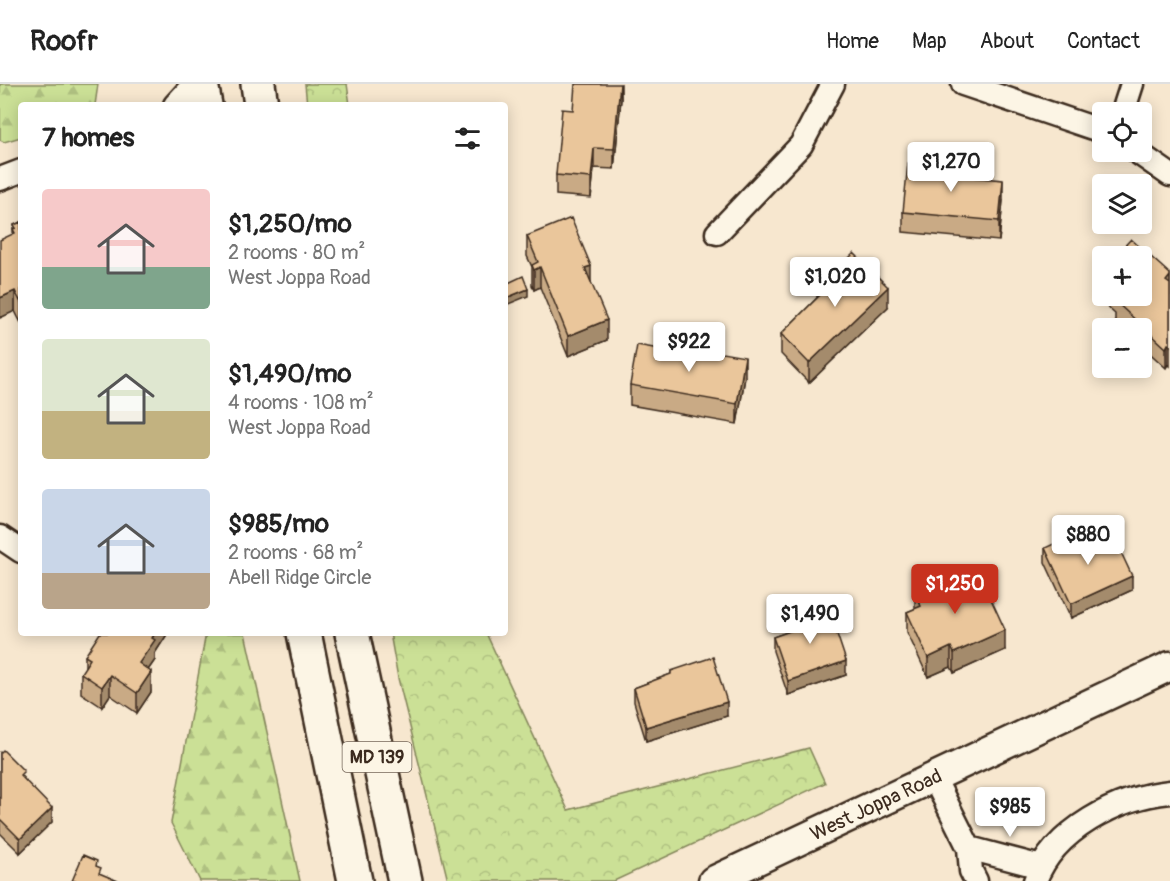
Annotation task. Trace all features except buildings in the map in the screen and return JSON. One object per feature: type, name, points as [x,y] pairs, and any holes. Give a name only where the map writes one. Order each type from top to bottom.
[{"type":"main road","points":[[201,84],[204,102]]},
{"type":"main road","points":[[258,84],[261,102]]},
{"type":"main road","name":"MD 139","points":[[305,636],[355,881]]},
{"type":"main road","name":"MD 139","points":[[352,636],[405,881]]},
{"type":"street","points":[[178,102],[194,84]]},
{"type":"street","points":[[717,233],[801,145],[833,84]]},
{"type":"street","points":[[963,84],[1092,128]]},
{"type":"street","points":[[1126,102],[1132,84]]},
{"type":"street","points":[[1151,162],[1170,175]]},
{"type":"street","points":[[0,179],[18,172]]},
{"type":"street","points":[[0,537],[18,548]]},
{"type":"street","name":"West Joppa Road","points":[[713,881],[1170,666]]},
{"type":"street","points":[[934,778],[969,848],[971,871],[976,881]]},
{"type":"street","points":[[969,848],[1038,874],[1064,837],[1110,810],[1146,794],[1170,792]]},
{"type":"green space","points":[[0,84],[98,84],[95,102],[18,102],[18,138],[4,142],[0,140]]},
{"type":"green space","points":[[305,84],[347,84],[350,102],[307,102]]},
{"type":"green space","points":[[205,636],[246,636],[300,881],[200,881],[171,823]]},
{"type":"green space","points":[[391,636],[487,636],[568,810],[809,748],[825,783],[614,881],[448,881],[398,678]]}]
